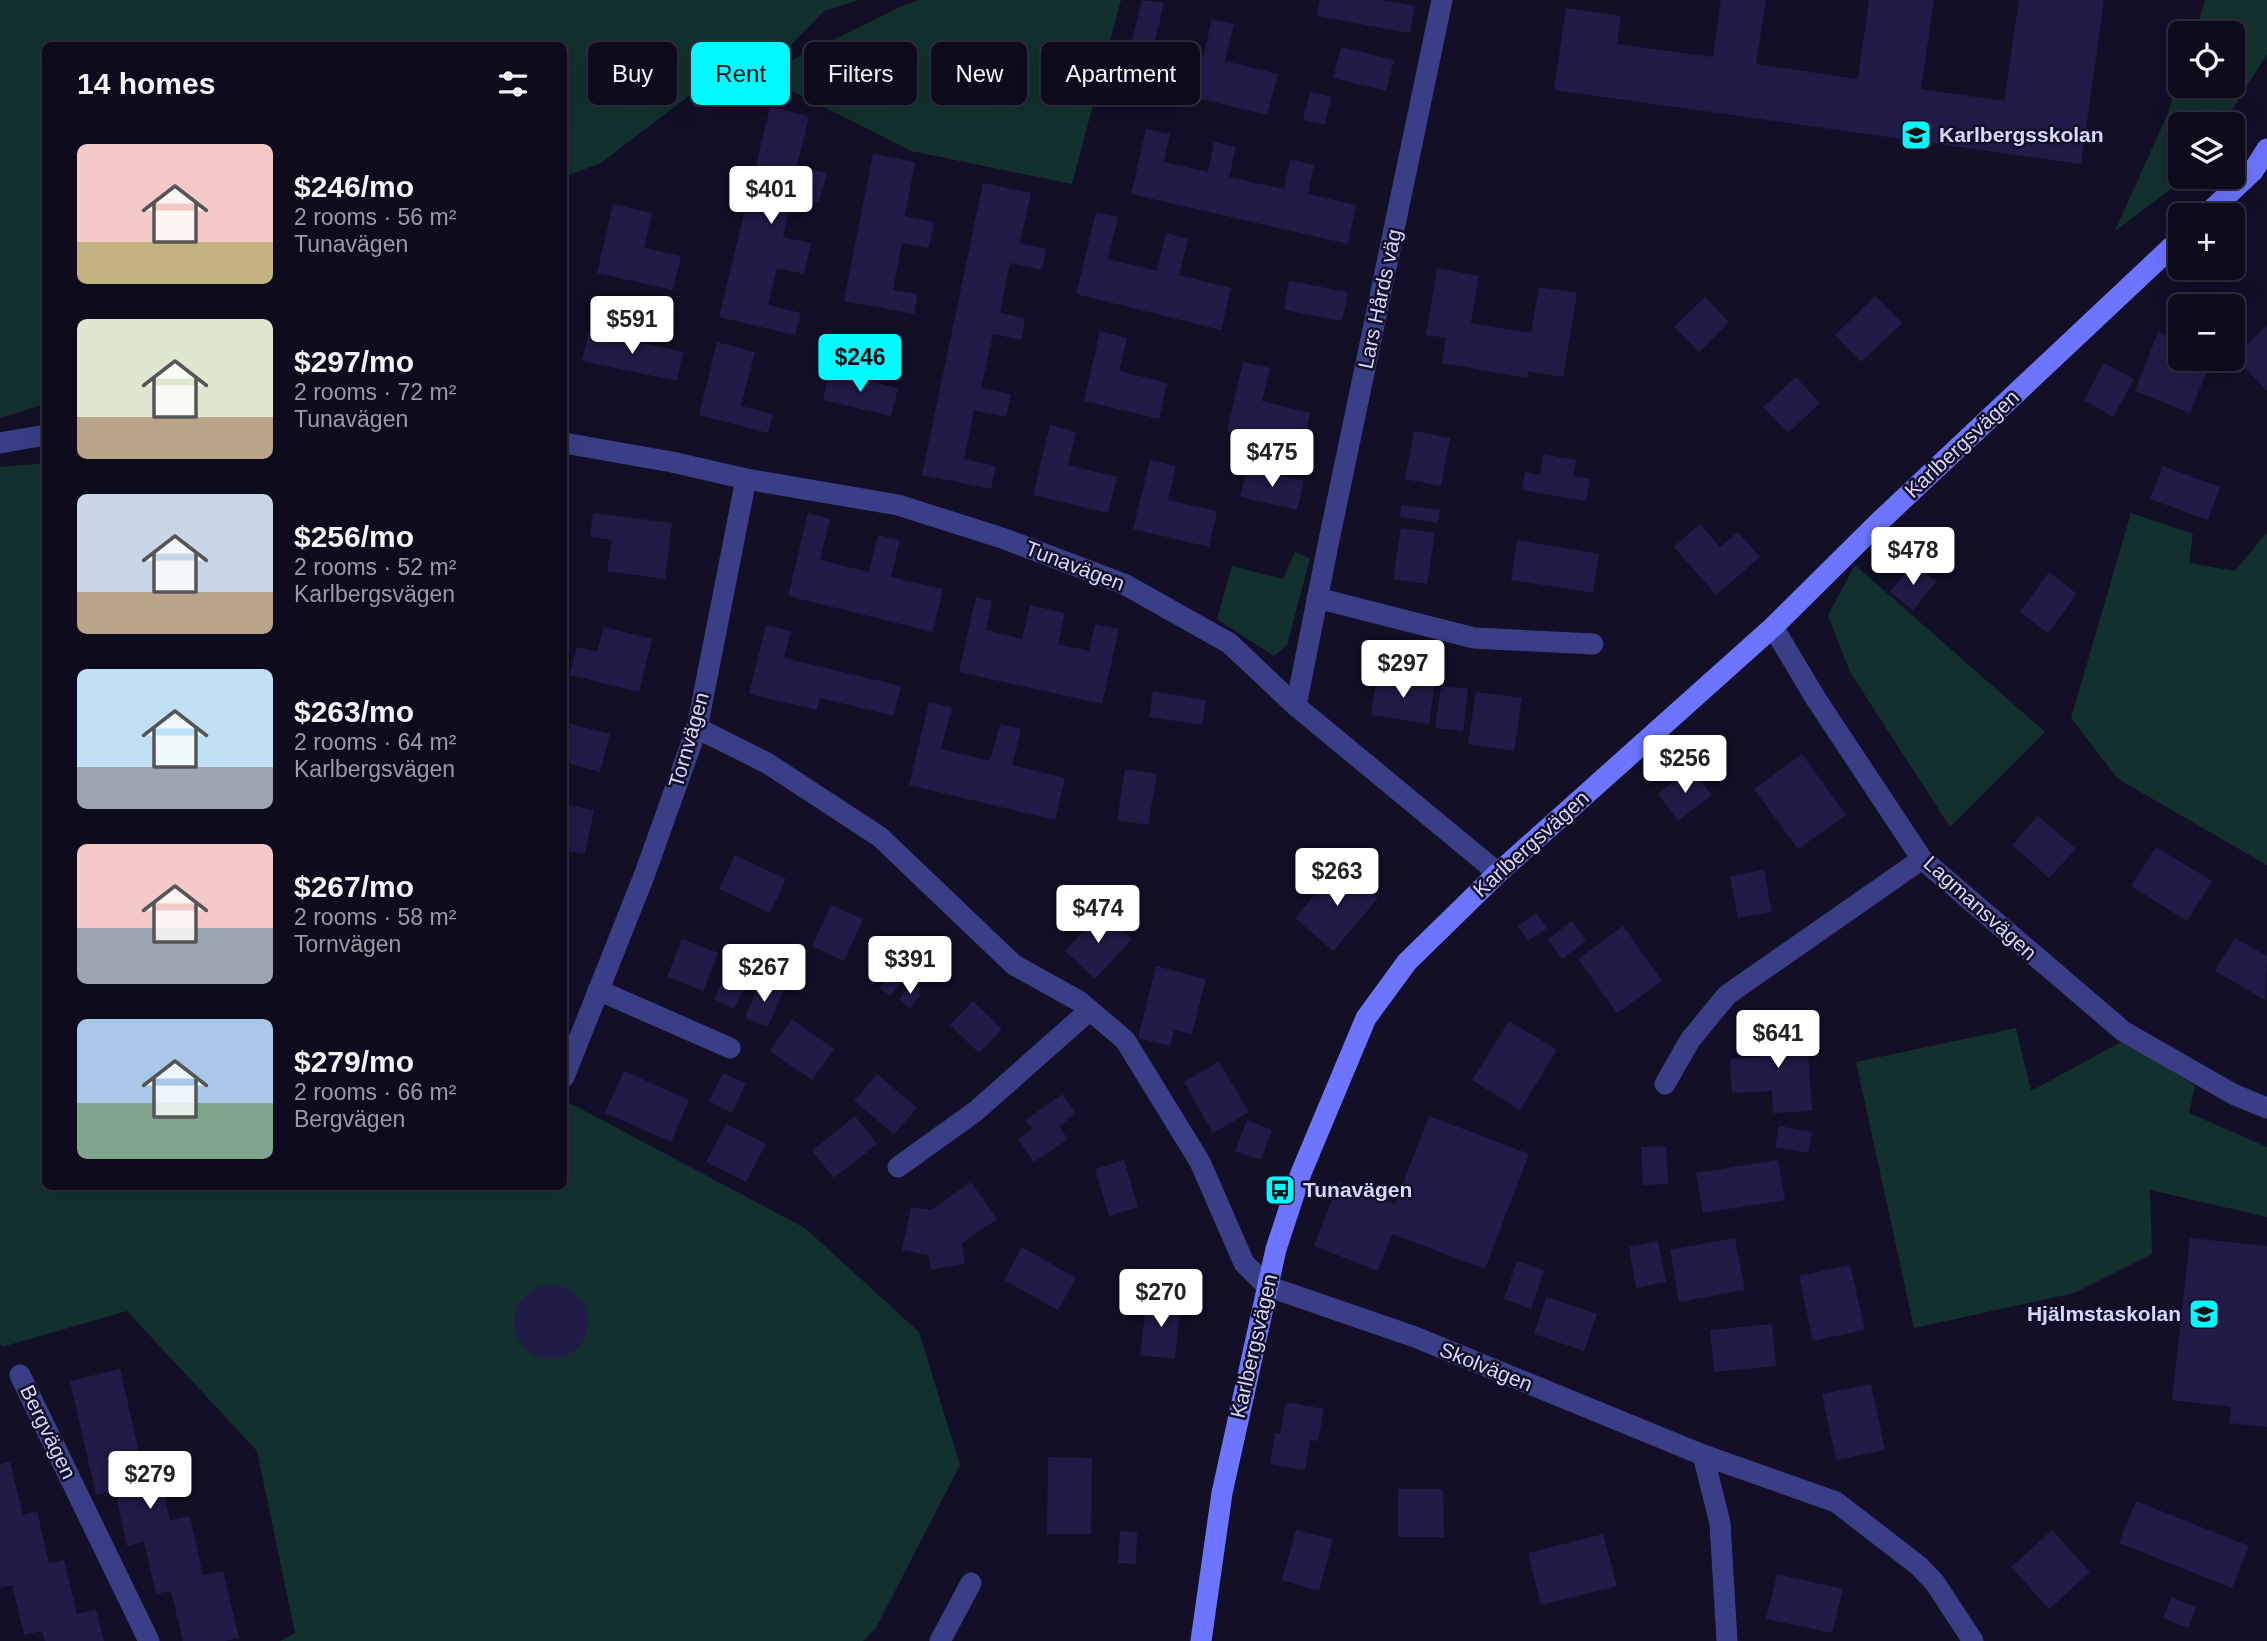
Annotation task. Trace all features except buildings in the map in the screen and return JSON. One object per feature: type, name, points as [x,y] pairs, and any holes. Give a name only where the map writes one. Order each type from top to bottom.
[{"type":"street","name":"Lars Hårds väg","points":[[1297,706],[1317,598],[1442,0]]},
{"type":"street","points":[[2219,203],[2253,171],[2267,149]]},
{"type":"street","name":"Karlbergsvägen","points":[[1201,1641],[1222,1493],[1267,1286],[1301,1173],[1366,1018],[1407,962],[1498,873],[1773,627],[1879,522],[2168,250]]},
{"type":"street","points":[[0,443],[42,436]]},
{"type":"street","name":"Tunavägen","points":[[567,444],[672,462],[746,479],[898,505],[1002,538],[1124,584],[1229,643],[1297,706],[1498,873]]},
{"type":"street","name":"Tornvägen","points":[[567,1069],[644,877],[697,728],[746,479]]},
{"type":"street","points":[[1317,598],[1474,638],[1593,644]]},
{"type":"street","name":"Lagmansvägen","points":[[1773,627],[1816,699],[1922,859],[2123,1031],[2233,1094],[2267,1108]]},
{"type":"street","points":[[697,728],[766,763],[880,837],[1014,965],[1079,1001],[1125,1040],[1200,1162],[1244,1263],[1267,1286]]},
{"type":"street","points":[[1665,1084],[1690,1040],[1727,995],[1922,859]]},
{"type":"street","points":[[598,990],[730,1048]]},
{"type":"street","points":[[898,1167],[976,1111],[1090,1010]]},
{"type":"street","name":"Skolvägen","points":[[1267,1286],[1415,1338],[1703,1455],[1836,1502],[1919,1566],[1935,1583],[1973,1641]]},
{"type":"street","name":"Bergvägen","points":[[20,1375],[149,1641]]},
{"type":"street","points":[[1703,1455],[1720,1523],[1727,1641]]},
{"type":"street","points":[[940,1641],[971,1583]]},
{"type":"green space","points":[[0,0],[859,0],[824,11],[790,46],[790,42],[691,42],[691,95],[677,105],[677,42],[588,42],[588,105],[677,105],[601,163],[567,176],[567,42],[42,42],[42,405],[0,418]]},
{"type":"green space","points":[[919,0],[1121,0],[1110,42],[1041,42],[1041,105],[1093,105],[1072,184],[911,151],[820,105],[917,105],[917,42],[828,42]]},
{"type":"green space","points":[[2205,0],[2267,0],[2267,54],[2245,89],[2245,21],[2199,21]]},
{"type":"green space","points":[[804,54],[804,97],[790,90],[790,61]]},
{"type":"green space","points":[[2173,98],[2239,98],[2231,112],[2168,112]]},
{"type":"green space","points":[[2168,113],[2168,189],[2171,189],[2115,231]]},
{"type":"green space","points":[[42,463],[42,1190],[567,1190],[568,1102],[805,1228],[919,1332],[960,1465],[876,1628],[863,1641],[280,1641],[295,1633],[257,1451],[127,1311],[2,1347],[0,467]]},
{"type":"green space","points":[[2131,513],[2193,534],[2189,563],[2235,571],[2267,532],[2267,865],[2118,779],[2071,718]]},
{"type":"green space","points":[[1295,552],[1310,558],[1287,645],[1274,656],[1217,619],[1232,566],[1283,579]]},
{"type":"green space","points":[[1855,565],[2045,732],[1950,827],[1850,672],[1828,615]]},
{"type":"green space","points":[[2016,1028],[2031,1091],[2125,1040],[2195,1086],[2189,1113],[2267,1147],[2267,1217],[2150,1190],[2152,1254],[2074,1293],[1914,1328],[1856,1062]]},
{"type":"place","name":"Karlbergsskolan","points":[[1916,135]]},
{"type":"place","name":"Tunavägen","points":[[1280,1190]]},
{"type":"place","name":"Hjälmstaskolan","points":[[2204,1314]]}]
